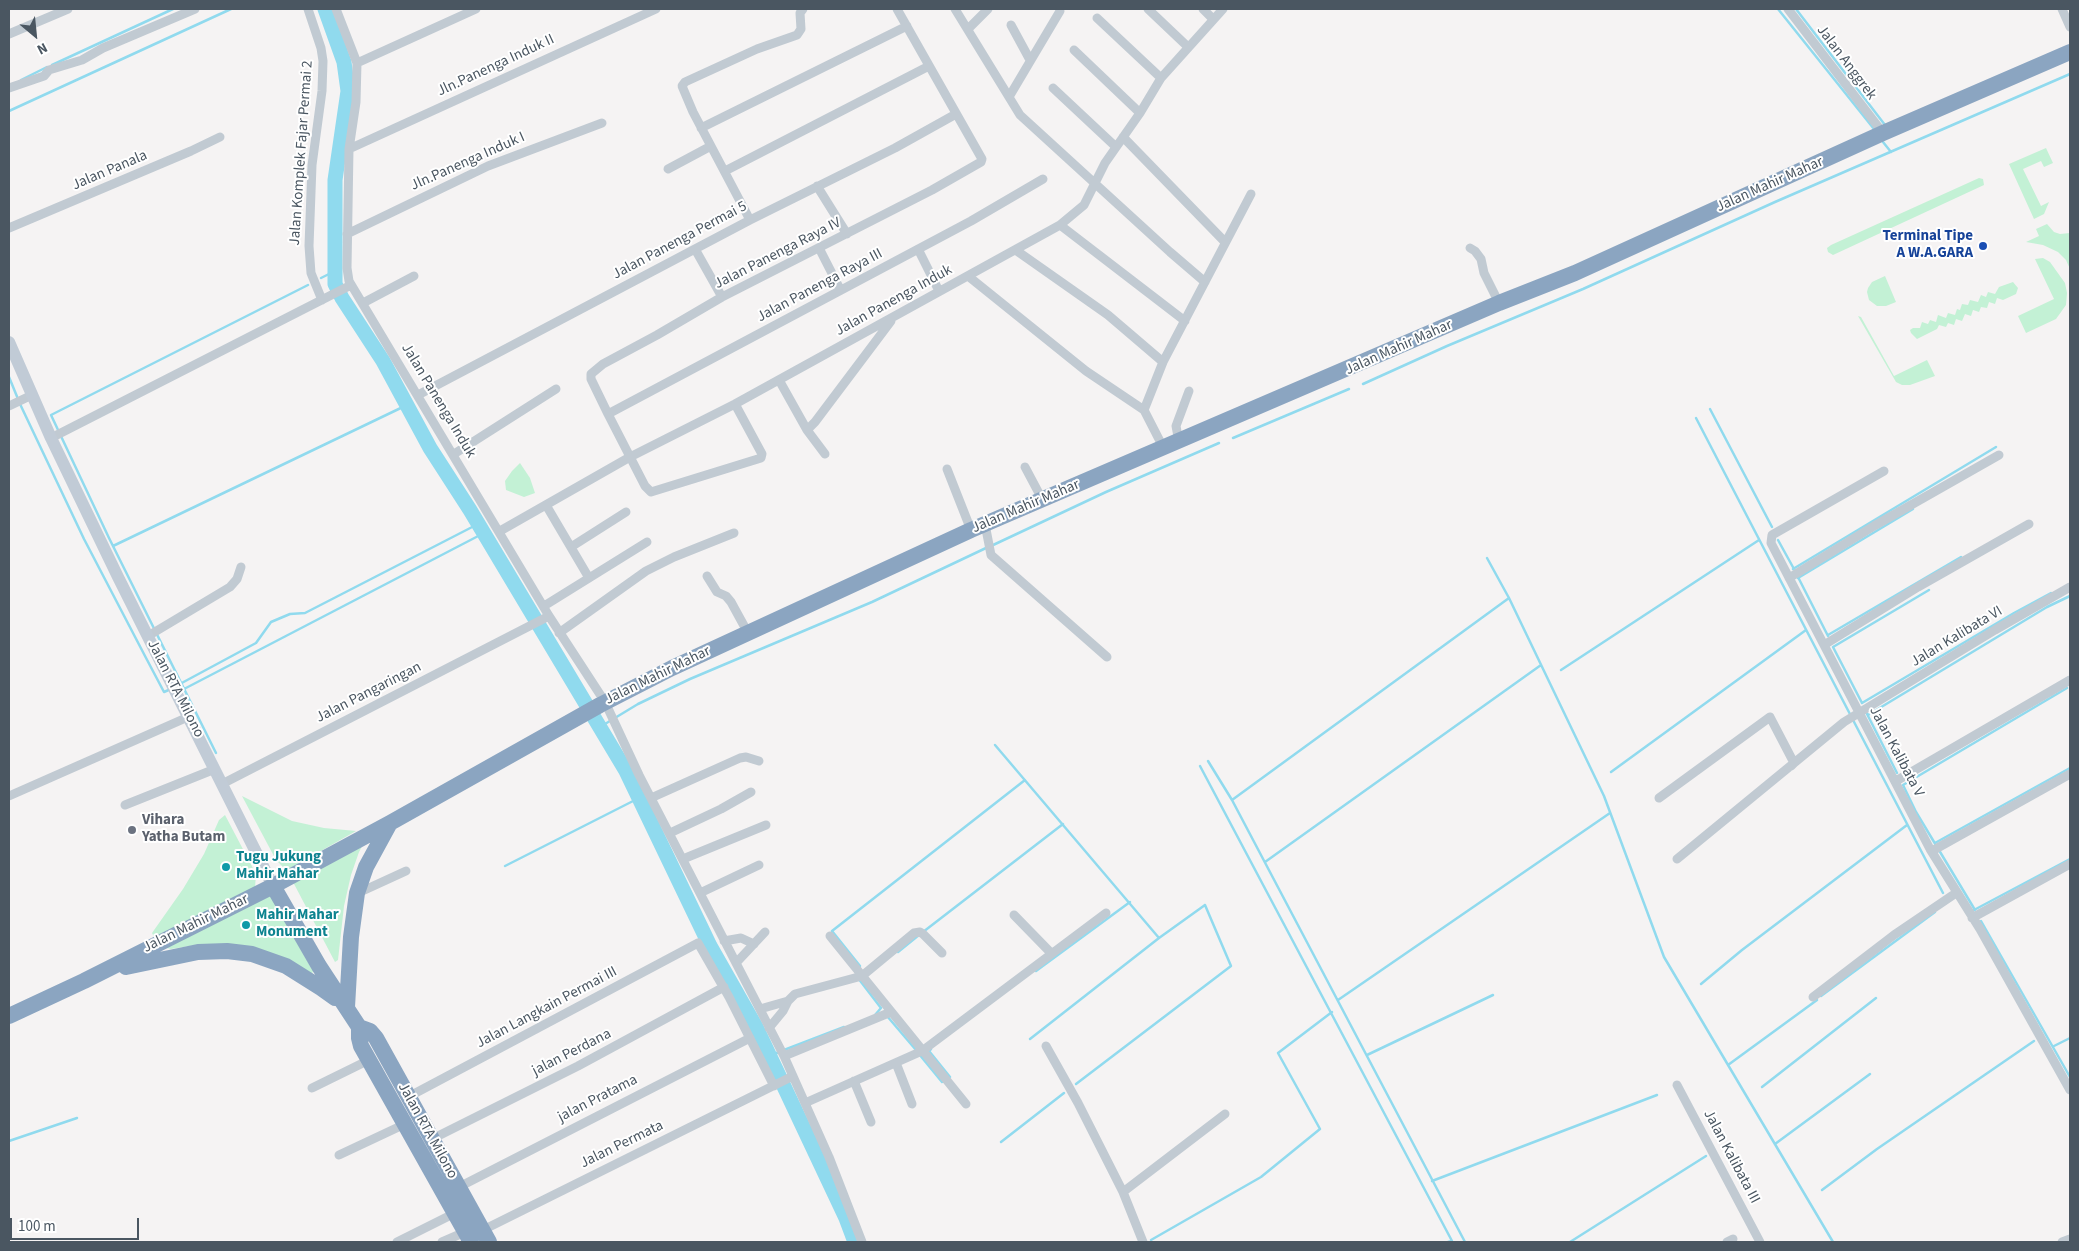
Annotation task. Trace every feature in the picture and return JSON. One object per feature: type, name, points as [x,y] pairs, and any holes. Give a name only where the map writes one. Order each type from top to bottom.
[{"type":"highway","name":"Jalan Mahir Mahar","points":[[9,1016],[84,981],[273,886],[390,823],[603,703],[748,633],[978,527],[1575,273],[2070,52]]},
{"type":"highway","points":[[347,1007],[351,937],[357,893],[366,867],[390,823]]},
{"type":"highway","name":"Jalan RTA Milono","points":[[273,886],[319,966],[359,1027],[360,1042],[369,1060],[468,1237]]},
{"type":"highway","points":[[84,981],[134,964],[162,958],[205,951],[240,952],[264,956],[286,966],[347,1007]]},
{"type":"highway","name":"Jalan RTA Milono","points":[[359,1027],[367,1029],[373,1034],[486,1236]]},
{"type":"street","points":[[9,34],[68,9]]},
{"type":"street","points":[[9,88],[44,76],[49,70],[82,60],[103,48],[195,9]]},
{"type":"street","name":"Jalan Komplek Fajar Permai 2","points":[[308,9],[321,48],[323,61],[322,90],[312,165],[309,246],[311,274],[322,300]]},
{"type":"street","points":[[51,438],[349,286],[347,268],[349,149],[356,102],[356,63],[336,9]]},
{"type":"street","points":[[356,63],[476,9]]},
{"type":"street","name":"Jln.Panenga Induk II","points":[[349,149],[656,9]]},
{"type":"street","points":[[750,220],[683,92],[683,84],[757,49],[797,35],[801,29],[800,11],[803,9]]},
{"type":"street","points":[[897,9],[956,114]]},
{"type":"street","points":[[955,9],[1020,115],[1205,282]]},
{"type":"street","points":[[968,29],[988,9]]},
{"type":"street","points":[[1148,9],[1187,46]]},
{"type":"street","points":[[1204,9],[1213,19]]},
{"type":"street","name":"Jalan Panenga Induk","points":[[500,531],[630,457],[735,404],[939,291],[1016,251],[1060,225],[1082,208],[1116,147],[1140,113],[1161,78],[1187,46],[1223,9]]},
{"type":"street","name":"Jalan Anggrek","points":[[1788,9],[1883,134]]},
{"type":"street","points":[[2062,9],[2070,27]]},
{"type":"street","points":[[1009,97],[1060,11]]},
{"type":"street","points":[[1097,18],[1161,78]]},
{"type":"street","points":[[1011,25],[1030,60]]},
{"type":"street","points":[[701,128],[907,26]]},
{"type":"street","points":[[1074,50],[1140,113]]},
{"type":"street","points":[[725,171],[929,66]]},
{"type":"street","points":[[1053,88],[1116,147]]},
{"type":"street","name":"Jalan Panenga Raya IV","points":[[608,414],[590,379],[591,374],[597,367],[722,297],[847,234],[981,162],[982,159],[956,114]]},
{"type":"street","name":"Jalan Panenga Permai 5","points":[[418,395],[750,220],[895,148],[956,114]]},
{"type":"street","name":"Jln.Panenga Induk I","points":[[347,234],[488,166],[602,123]]},
{"type":"street","name":"Jalan Panala","points":[[9,228],[183,155],[220,137]]},
{"type":"street","points":[[1124,137],[1225,242]]},
{"type":"street","points":[[668,169],[711,146]]},
{"type":"street","name":"Jalan Panenga Raya III","points":[[608,414],[918,249],[1043,179]]},
{"type":"street","points":[[817,186],[847,234]]},
{"type":"street","points":[[1144,410],[1163,362],[1251,194]]},
{"type":"street","points":[[1060,225],[1185,321]]},
{"type":"street","points":[[819,248],[840,289]]},
{"type":"street","points":[[1470,248],[1476,251],[1481,260],[1484,272],[1499,304]]},
{"type":"street","points":[[695,249],[722,297]]},
{"type":"street","points":[[918,249],[939,291]]},
{"type":"street","points":[[1016,251],[1108,315],[1163,362]]},
{"type":"street","points":[[363,304],[414,276]]},
{"type":"street","points":[[968,276],[1086,371],[1144,410],[1172,445]]},
{"type":"street","name":"Jalan Panenga Induk","points":[[349,286],[363,304],[500,531],[544,606],[546,617],[559,633],[603,703],[784,1056],[782,1081]]},
{"type":"street","points":[[807,430],[815,422],[892,318]]},
{"type":"street","name":"Jalan RTA Milono","points":[[9,342],[51,438],[273,886]]},
{"type":"street","points":[[779,380],[807,430],[826,454]]},
{"type":"street","points":[[454,454],[556,389]]},
{"type":"street","points":[[1172,445],[1176,426],[1189,391]]},
{"type":"street","points":[[9,406],[32,396]]},
{"type":"street","points":[[608,414],[647,489],[651,492],[759,459],[762,454],[735,404]]},
{"type":"street","points":[[1789,578],[1874,526],[1999,455]]},
{"type":"street","points":[[1025,467],[1042,499]]},
{"type":"street","points":[[947,469],[991,555],[1107,657]]},
{"type":"street","name":"Jalan Kalibata V","points":[[1884,471],[1772,536],[1771,543],[1824,645],[1854,716],[1896,781],[1932,851],[2070,1090]]},
{"type":"street","points":[[546,505],[590,578]]},
{"type":"street","points":[[571,547],[626,512]]},
{"type":"street","points":[[1824,645],[2029,524]]},
{"type":"street","points":[[559,633],[653,567],[734,533]]},
{"type":"street","points":[[544,606],[648,542]]},
{"type":"street","points":[[148,636],[230,587],[236,579],[241,566]]},
{"type":"street","points":[[707,576],[717,592],[726,596],[731,602],[748,633]]},
{"type":"street","name":"Jalan Kalibata VI","points":[[1677,858],[1854,716],[1995,630],[2070,587]]},
{"type":"street","name":"Jalan Pangaringan","points":[[222,784],[546,617]]},
{"type":"street","points":[[1896,781],[2070,680]]},
{"type":"street","points":[[9,796],[188,716]]},
{"type":"street","points":[[1659,798],[1770,717],[1794,763]]},
{"type":"street","points":[[651,798],[740,758],[746,757],[759,761]]},
{"type":"street","points":[[125,805],[215,769]]},
{"type":"street","points":[[1932,851],[2070,774]]},
{"type":"street","points":[[670,833],[721,809],[750,792]]},
{"type":"street","points":[[683,859],[766,825]]},
{"type":"street","points":[[1972,918],[2070,864]]},
{"type":"street","points":[[700,894],[759,866]]},
{"type":"street","points":[[357,893],[406,871]]},
{"type":"street","points":[[1813,997],[1894,935],[1956,893]]},
{"type":"street","points":[[805,1103],[922,1051],[1106,913]]},
{"type":"street","points":[[1014,915],[1051,953]]},
{"type":"street","points":[[736,963],[765,932]]},
{"type":"street","points":[[769,1028],[795,994],[862,976],[917,932],[923,934],[942,953]]},
{"type":"street","points":[[830,936],[966,1104]]},
{"type":"street","points":[[724,941],[741,938],[754,944]]},
{"type":"street","name":"Jalan Langkain Permai III","points":[[408,1097],[698,943],[724,988]]},
{"type":"street","points":[[724,988],[750,1038],[782,1081],[805,1103],[829,1157],[862,1242]]},
{"type":"street","name":"jalan Perdana","points":[[432,1139],[578,1066],[724,988]]},
{"type":"street","points":[[760,1009],[788,1001]]},
{"type":"street","points":[[784,1056],[891,1012]]},
{"type":"street","name":"jalan Pratama","points":[[459,1187],[676,1074],[750,1038]]},
{"type":"street","points":[[1046,1046],[1078,1103],[1123,1192],[1142,1242]]},
{"type":"street","points":[[312,1088],[369,1060]]},
{"type":"street","points":[[896,1063],[912,1104]]},
{"type":"street","name":"Jalan Permata","points":[[486,1236],[782,1081]]},
{"type":"street","points":[[854,1081],[871,1122]]},
{"type":"street","name":"Jalan Kalibata III","points":[[1676,1084],[1760,1242]]},
{"type":"street","points":[[1123,1192],[1225,1114]]},
{"type":"street","points":[[338,1154],[405,1124]]},
{"type":"street","points":[[396,1242],[455,1214]]},
{"type":"street","points":[[442,1242],[468,1237]]},
{"type":"street","points":[[2062,1242],[2070,1239]]},
{"type":"green space","points":[[2046,148],[2053,163],[2044,167],[2041,161],[2023,169],[2041,206],[2049,202],[2044,214],[2034,219],[2009,164]]},
{"type":"green space","points":[[1979,178],[1983,179],[1984,185],[1833,255],[1828,252],[1827,248],[1831,245]]},
{"type":"green space","points":[[2047,224],[2054,232],[2060,234],[2070,233],[2070,269],[2066,260],[2058,252],[2043,245],[2026,242],[2039,236],[2036,229]]},
{"type":"green space","points":[[2043,258],[2050,262],[2065,283],[2067,293],[2066,305],[2056,319],[2026,333],[2018,316],[2054,299],[2035,259]]},
{"type":"green space","points":[[1885,276],[1896,302],[1886,306],[1877,306],[1869,300],[1868,288],[1872,282]]},
{"type":"green space","points":[[2013,282],[2018,288],[2016,294],[2003,300],[1997,298],[1995,304],[1989,302],[1987,308],[1981,307],[1979,312],[1973,310],[1971,316],[1965,314],[1962,321],[1956,319],[1954,325],[1948,323],[1946,327],[1939,325],[1937,329],[1917,339],[1911,333],[1910,330],[1913,328],[1920,328],[1922,322],[1928,324],[1930,320],[1936,322],[1938,315],[1946,318],[1948,313],[1955,315],[1957,309],[1960,310],[1962,304],[1968,305],[1970,300],[1978,302],[1981,295],[1986,297],[1988,292],[1995,294],[1999,287]]},
{"type":"green space","points":[[1858,316],[1861,317],[1894,376],[1927,360],[1935,376],[1910,385],[1902,385],[1896,382]]},
{"type":"green space","points":[[520,463],[530,478],[535,493],[524,497],[506,490],[505,481]]},
{"type":"green space","points":[[242,796],[292,821],[324,828],[356,831],[291,868],[284,868],[276,860]]},
{"type":"green space","points":[[225,815],[256,874],[255,888],[154,937],[152,933],[183,889],[204,854],[219,820]]},
{"type":"green space","points":[[366,839],[351,875],[344,906],[338,960],[335,962],[293,882]]},
{"type":"green space","points":[[269,893],[313,971],[312,974],[203,944],[171,949],[166,948]]},
{"type":"waterway","points":[[52,65],[173,9]]},
{"type":"waterway","points":[[9,111],[231,9]]},
{"type":"waterway","points":[[325,9],[344,62],[348,91],[335,180],[335,284],[383,361],[430,448],[470,510],[626,771],[710,946],[756,1027],[846,1218],[855,1242]]},
{"type":"waterway","points":[[1778,9],[1874,129]]},
{"type":"waterway","points":[[1796,9],[1885,125]]},
{"type":"waterway","points":[[21,80],[47,67]]},
{"type":"waterway","points":[[1363,384],[2070,74]]},
{"type":"waterway","points":[[1883,142],[1891,152]]},
{"type":"waterway","points":[[321,278],[335,271]]},
{"type":"waterway","points":[[216,753],[109,538],[51,415],[308,285]]},
{"type":"waterway","points":[[342,298],[391,366],[458,488],[539,618]]},
{"type":"waterway","points":[[9,377],[18,399]]},
{"type":"waterway","points":[[1233,438],[1349,389]]},
{"type":"waterway","points":[[20,404],[84,539],[164,692],[171,689]]},
{"type":"waterway","points":[[113,546],[407,405]]},
{"type":"waterway","points":[[1710,409],[1772,527]]},
{"type":"waterway","points":[[1696,418],[1943,893]]},
{"type":"waterway","points":[[991,546],[1106,492],[1219,443]]},
{"type":"waterway","points":[[1793,569],[1996,447]]},
{"type":"waterway","points":[[1798,578],[1913,509]]},
{"type":"waterway","points":[[178,685],[256,643],[271,622],[290,614],[305,613],[478,524]]},
{"type":"waterway","points":[[184,689],[484,533]]},
{"type":"waterway","points":[[1561,670],[1759,540]]},
{"type":"waterway","points":[[1778,540],[1794,569]]},
{"type":"waterway","points":[[600,727],[638,704],[690,679],[872,602],[986,548]]},
{"type":"waterway","points":[[1828,635],[1961,557]]},
{"type":"waterway","points":[[1487,558],[1509,598],[1604,796],[1664,957],[1833,1242]]},
{"type":"waterway","points":[[1798,577],[1828,636]]},
{"type":"waterway","points":[[1833,647],[1929,590]]},
{"type":"waterway","points":[[1862,703],[2051,593]]},
{"type":"waterway","points":[[1868,715],[2047,607],[2070,596]]},
{"type":"waterway","points":[[1232,800],[1509,598]]},
{"type":"waterway","points":[[542,623],[584,692]]},
{"type":"waterway","points":[[1611,772],[1806,630]]},
{"type":"waterway","points":[[1833,647],[1862,703]]},
{"type":"waterway","points":[[1265,862],[1541,665]]},
{"type":"waterway","points":[[1975,910],[1916,812],[1903,785],[2067,688]]},
{"type":"waterway","points":[[1865,710],[1897,773]]},
{"type":"waterway","points":[[995,745],[1159,938],[1030,1039]]},
{"type":"waterway","points":[[1208,761],[1232,800],[1465,1242]]},
{"type":"waterway","points":[[1200,766],[1452,1241],[1448,1242]]},
{"type":"waterway","points":[[1935,843],[2070,768]]},
{"type":"waterway","points":[[858,968],[860,966],[832,931],[1025,780]]},
{"type":"waterway","points":[[505,866],[639,798]]},
{"type":"waterway","points":[[1338,1000],[1610,813]]},
{"type":"waterway","points":[[923,932],[1063,824]]},
{"type":"waterway","points":[[1701,984],[1742,950],[1907,825]]},
{"type":"waterway","points":[[1974,910],[2070,859]]},
{"type":"waterway","points":[[1036,971],[1130,902]]},
{"type":"waterway","points":[[1076,1084],[1231,966],[1205,905],[1159,938]]},
{"type":"waterway","points":[[1821,996],[1935,912]]},
{"type":"waterway","points":[[1981,921],[2070,1077]]},
{"type":"waterway","points":[[898,952],[919,935]]},
{"type":"waterway","points":[[858,978],[881,1008],[875,1015]]},
{"type":"waterway","points":[[1367,1055],[1493,995]]},
{"type":"waterway","points":[[1762,1087],[1876,998]]},
{"type":"waterway","points":[[1728,1065],[1817,1000]]},
{"type":"waterway","points":[[1151,1240],[1261,1177],[1320,1129],[1278,1053],[1332,1012]]},
{"type":"waterway","points":[[887,1016],[916,1050]]},
{"type":"waterway","points":[[784,1050],[844,1027]]},
{"type":"waterway","points":[[2054,1046],[2070,1038]]},
{"type":"waterway","points":[[1822,1190],[1877,1149],[2034,1041]]},
{"type":"waterway","points":[[919,1054],[942,1082],[950,1077],[929,1051],[931,1049]]},
{"type":"waterway","points":[[770,1056],[779,1052]]},
{"type":"waterway","points":[[1775,1144],[1870,1074]]},
{"type":"waterway","points":[[1001,1142],[1064,1093]]},
{"type":"waterway","points":[[1432,1181],[1657,1095]]},
{"type":"waterway","points":[[9,1141],[77,1118]]},
{"type":"waterway","points":[[1570,1242],[1706,1156]]},
{"type":"place","name":"Terminal Tipe A W.A.GARA","points":[[1983,246]]},
{"type":"place","name":"Vihara Yatha Butam","points":[[132,830]]},
{"type":"place","name":"Tugu Jukung Mahir Mahar","points":[[226,867]]},
{"type":"place","name":"Mahir Mahar Monument","points":[[246,925]]}]
